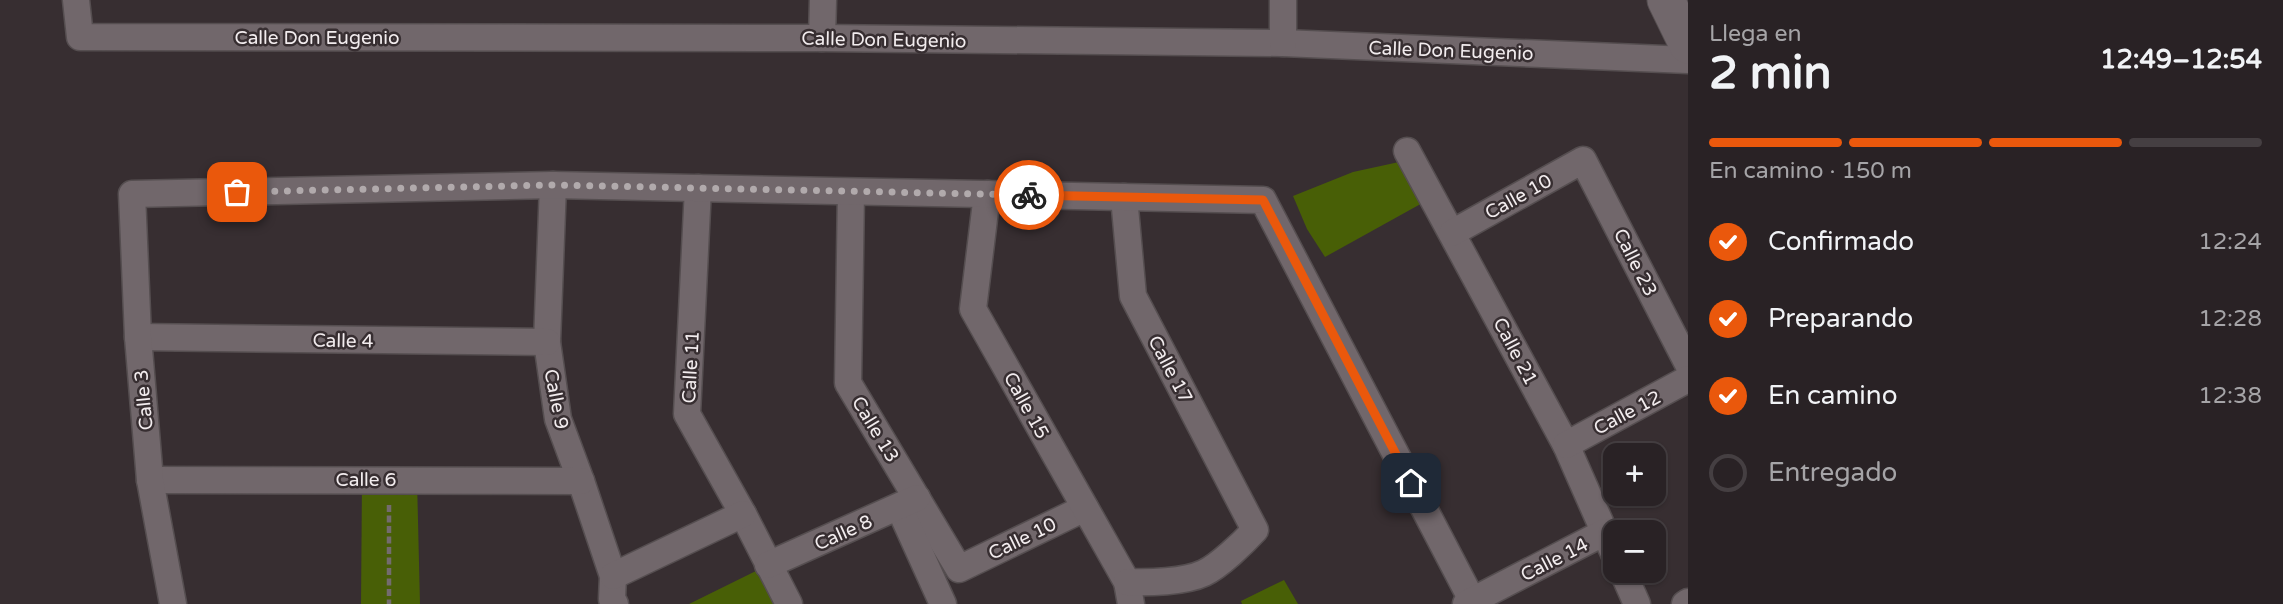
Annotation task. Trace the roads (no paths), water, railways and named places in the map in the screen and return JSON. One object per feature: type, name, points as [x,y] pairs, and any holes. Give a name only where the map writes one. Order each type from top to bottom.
[{"type":"main road","points":[[1665,0],[1688,45]]},
{"type":"street","name":"Calle Don Eugenio","points":[[76,0],[80,37],[822,38],[1283,43],[1688,60]]},
{"type":"street","points":[[822,38],[823,0]]},
{"type":"street","points":[[1283,0],[1283,43]]},
{"type":"street","name":"Calle 21","points":[[1407,151],[1566,445],[1603,528]]},
{"type":"street","name":"Calle 10","points":[[1452,233],[1583,160]]},
{"type":"street","name":"Calle 23","points":[[1583,160],[1688,364]]},
{"type":"street","points":[[553,185],[1263,200],[1471,603]]},
{"type":"street","name":"Calle 3","points":[[173,604],[150,480],[138,337],[132,194],[553,185]]},
{"type":"street","name":"Calle 9","points":[[553,185],[547,342],[558,419],[581,481],[609,596]]},
{"type":"street","name":"Calle 11","points":[[698,188],[687,414],[789,604]]},
{"type":"street","name":"Calle 13","points":[[850,192],[848,383],[908,503],[943,604]]},
{"type":"street","name":"Calle 15","points":[[987,194],[973,309],[1085,508],[1129,593]]},
{"type":"street","name":"Calle 17","points":[[1124,197],[1133,296],[1255,530],[1243,544],[1204,573],[1158,583],[1129,593]]},
{"type":"street","name":"Calle 4","points":[[138,337],[547,342]]},
{"type":"street","name":"Calle 12","points":[[1566,445],[1688,379]]},
{"type":"street","name":"Calle 6","points":[[150,480],[581,481]]},
{"type":"street","name":"Calle 13","points":[[908,503],[958,569]]},
{"type":"street","name":"Calle 8","points":[[768,565],[908,503]]},
{"type":"street","name":"Calle 10","points":[[958,569],[1085,508]]},
{"type":"street","points":[[609,596],[743,514]]},
{"type":"street","name":"Calle 14","points":[[1471,603],[1603,547]]},
{"type":"street","points":[[1628,583],[1637,604]]}]
